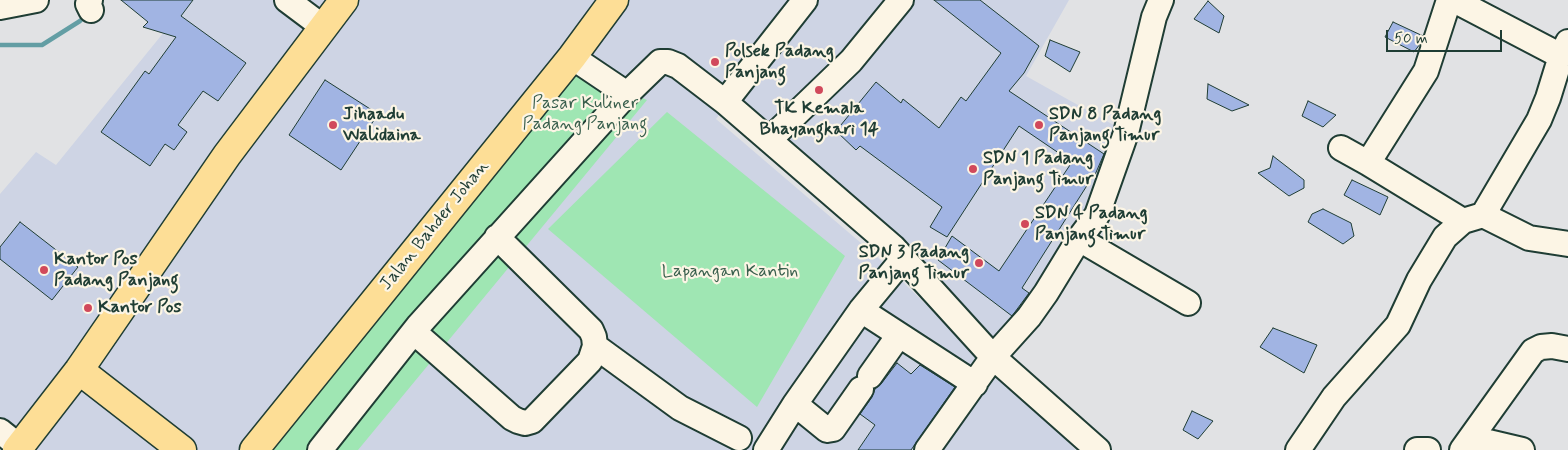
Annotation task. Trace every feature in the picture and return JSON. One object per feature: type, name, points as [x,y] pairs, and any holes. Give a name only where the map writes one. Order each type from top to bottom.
[{"type":"main road","points":[[13,443],[78,370],[227,154],[344,0]]},
{"type":"main road","name":"Jalan Bahder Johan","points":[[254,450],[572,57],[614,0]]},
{"type":"main road","points":[[78,370],[182,450]]},
{"type":"street","points":[[0,7],[36,0]]},
{"type":"street","points":[[287,0],[323,27]]},
{"type":"street","points":[[725,102],[805,0]]},
{"type":"street","points":[[769,140],[851,61],[902,0]]},
{"type":"street","points":[[927,450],[993,357],[1029,317],[1046,294],[1079,239],[1097,215],[1126,133],[1154,17],[1161,0]]},
{"type":"street","points":[[1368,163],[1426,71],[1449,0]]},
{"type":"street","points":[[1298,450],[1334,397],[1398,325],[1419,280],[1445,237],[1473,218],[1539,120],[1565,49],[1454,0]]},
{"type":"street","points":[[572,57],[628,94]]},
{"type":"street","points":[[320,450],[414,332],[497,237],[628,94],[660,62],[668,62],[678,66],[725,102],[894,248],[993,357],[1098,450]]},
{"type":"street","points":[[1341,148],[1473,218],[1528,238],[1568,244]]},
{"type":"street","points":[[414,332],[512,418],[525,423],[532,421],[590,361],[595,346],[591,330],[497,237]]},
{"type":"street","points":[[1079,239],[1188,303]]},
{"type":"street","points":[[766,450],[795,404],[861,310],[904,258]]},
{"type":"street","points":[[861,310],[975,384]]},
{"type":"street","points":[[795,404],[827,430],[833,429],[900,334]]},
{"type":"street","points":[[595,346],[680,408],[743,446]]},
{"type":"street","points":[[1522,450],[1467,444],[1533,351],[1541,347],[1552,346],[1568,349]]},
{"type":"street","points":[[1417,450],[1428,450]]},
{"type":"shaded area","points":[[190,0],[1069,0],[1026,76],[1119,128],[1087,211],[1024,313],[994,346],[728,103],[716,119],[875,255],[1076,450],[0,450],[0,194],[36,152],[56,165]]},
{"type":"green space","name":"Pasar Kuliner Padang Panjang","points":[[575,68],[647,100],[358,450],[264,450]]},
{"type":"green space","name":"Lapangan Kantin","points":[[667,112],[845,256],[757,407],[548,229]]},
{"type":"building","points":[[121,0],[193,0],[181,16],[246,63],[218,101],[203,91],[178,125],[187,132],[174,150],[165,144],[150,166],[101,132],[145,71],[149,74],[176,37],[143,27],[148,22]]},
{"type":"building","points":[[934,0],[980,0],[1039,46],[1024,73],[1009,91],[1104,154],[1094,177],[1022,288],[1029,293],[1012,316],[938,260],[952,236],[999,271],[1072,162],[1019,126],[947,237],[930,227],[942,207],[860,146],[856,150],[836,131],[876,82],[901,103],[903,99],[939,128],[961,97],[966,101],[1001,53]]},
{"type":"building","points":[[1208,1],[1224,16],[1219,33],[1194,19]]},
{"type":"building","points":[[1393,22],[1423,36],[1414,52],[1385,37]]},
{"type":"building","points":[[1050,40],[1080,52],[1070,72],[1045,56]]},
{"type":"building","name":"Jihaadu Walidaina","points":[[325,80],[378,114],[341,170],[289,135]]},
{"type":"building","points":[[1208,84],[1249,105],[1232,111],[1207,99]]},
{"type":"building","points":[[1308,101],[1336,115],[1323,127],[1302,116]]},
{"type":"building","points":[[1273,156],[1304,180],[1304,188],[1289,196],[1258,173],[1270,168]]},
{"type":"building","points":[[1352,180],[1388,197],[1380,215],[1344,195]]},
{"type":"building","points":[[1323,209],[1351,223],[1354,236],[1343,244],[1308,222],[1312,214]]},
{"type":"building","points":[[20,222],[78,267],[52,300],[0,259],[0,247]]},
{"type":"building","points":[[1273,328],[1317,345],[1304,373],[1260,347]]},
{"type":"building","points":[[897,363],[911,374],[920,365],[955,387],[911,450],[858,450],[875,425],[860,414],[872,397],[875,389]]},
{"type":"building","points":[[1192,411],[1213,421],[1198,439],[1183,430]]},
{"type":"waterway","points":[[0,45],[42,45],[80,21],[87,14]]},
{"type":"place","name":"Polsek Padang Panjang","points":[[715,62]]},
{"type":"place","name":"TK Kemala Bhayangkari 14","points":[[819,90]]},
{"type":"place","name":"Jihaadu Walidaina","points":[[333,125]]},
{"type":"place","name":"SDN 8 Padang Panjang Timur","points":[[1039,125]]},
{"type":"place","name":"SDN 1 Padang Panjang Timur","points":[[973,169]]},
{"type":"place","name":"SDN 4 Padang Panjang Timur","points":[[1025,224]]},
{"type":"place","name":"SDN 3 Padang Panjang Timur","points":[[979,263]]},
{"type":"place","name":"Kantor Pos Padang Panjang","points":[[44,270]]},
{"type":"place","name":"Kantor Pos","points":[[88,308]]}]
